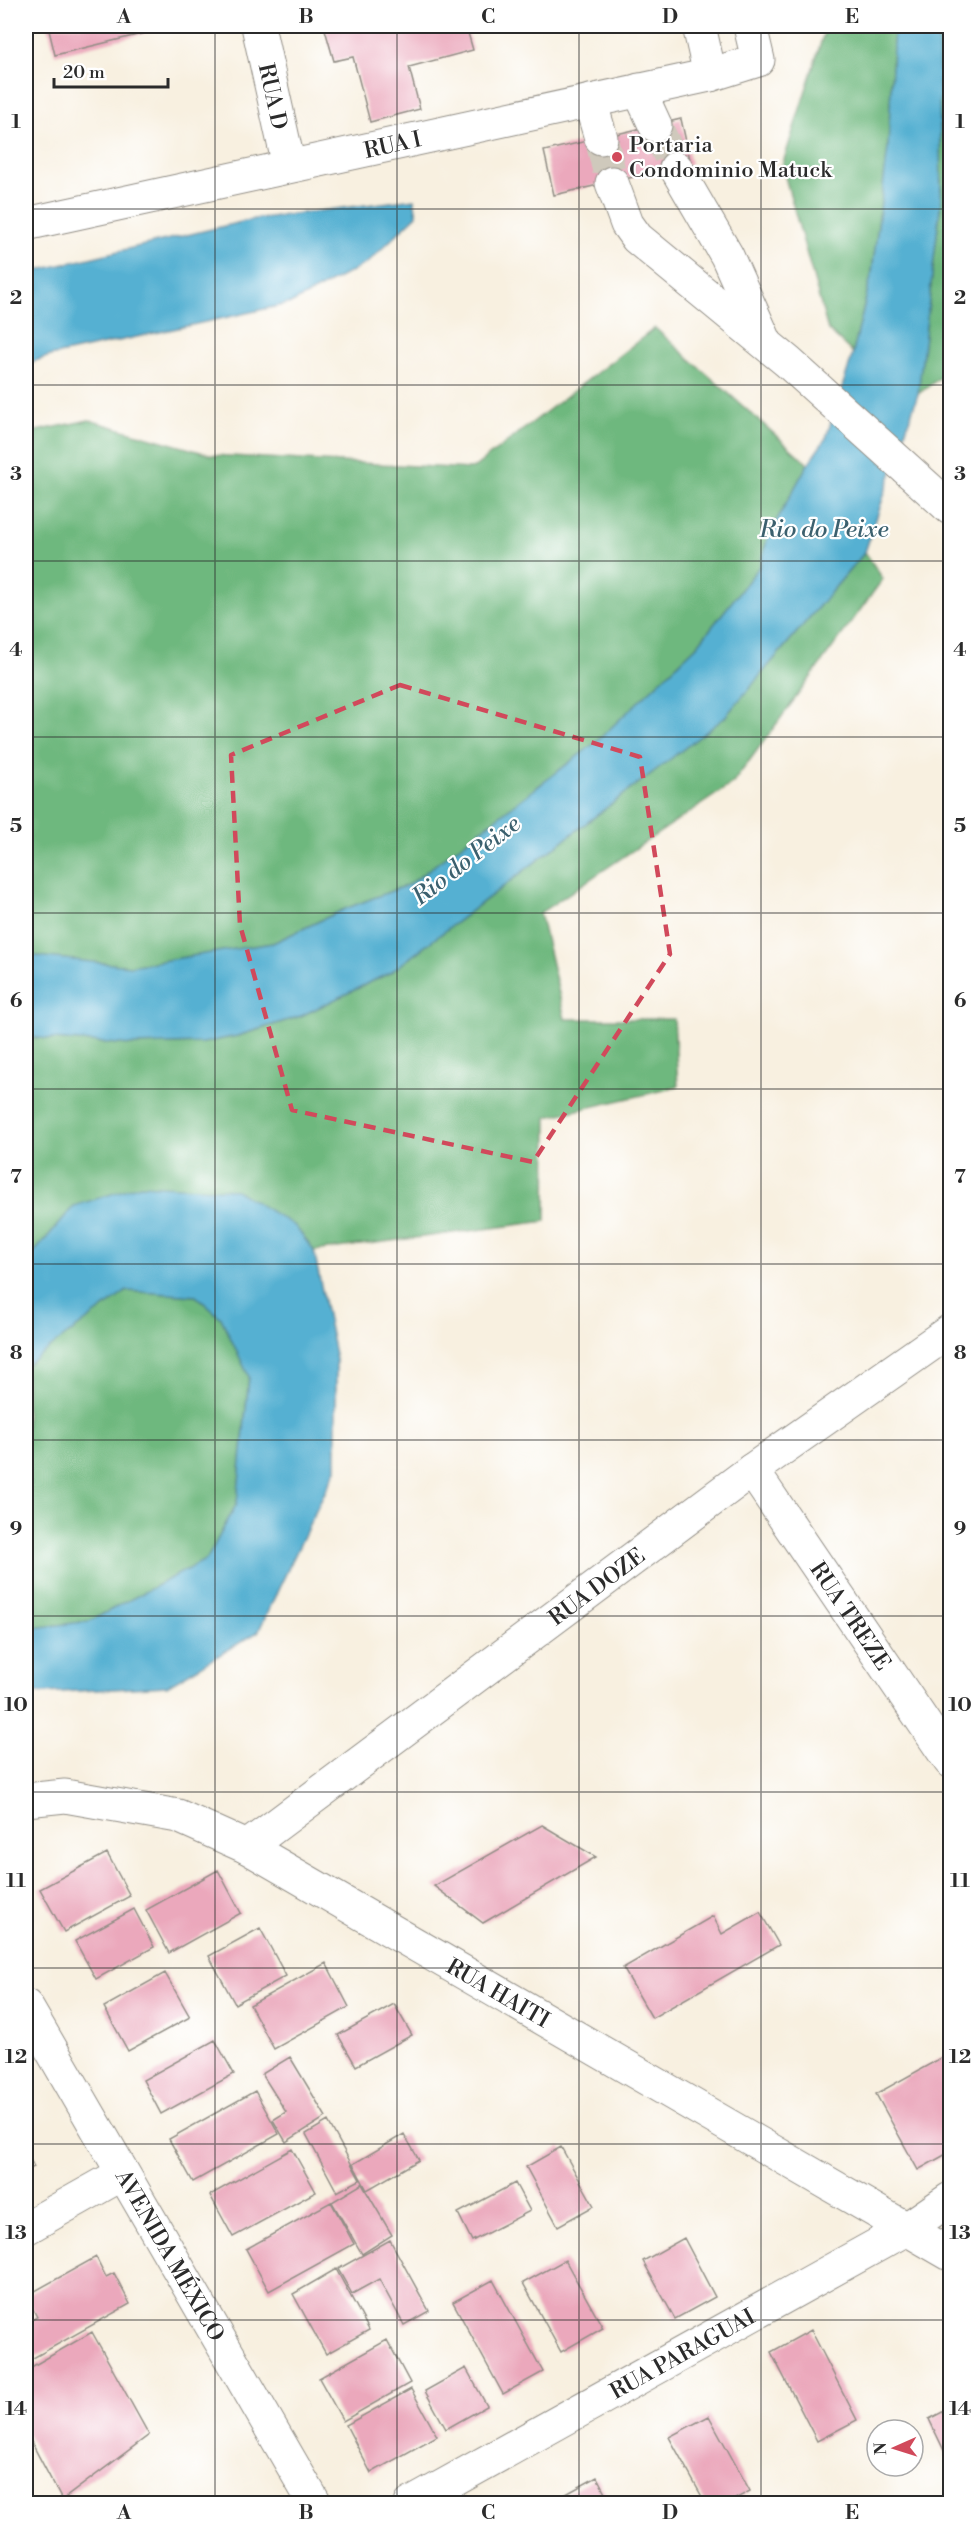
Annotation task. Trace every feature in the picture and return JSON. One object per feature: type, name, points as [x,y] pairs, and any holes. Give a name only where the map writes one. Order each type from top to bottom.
[{"type":"street","name":"RUA D","points":[[258,26],[289,166]]},
{"type":"street","points":[[699,26],[710,75]]},
{"type":"street","name":"RUA I","points":[[26,224],[710,75],[758,60],[750,26]]},
{"type":"street","points":[[639,90],[655,125]]},
{"type":"street","points":[[590,100],[601,138]]},
{"type":"street","points":[[676,168],[727,256],[777,354]]},
{"type":"street","points":[[612,183],[627,224],[637,238],[777,354],[942,500]]},
{"type":"street","name":"RUA DOZE","points":[[247,1847],[752,1470],[951,1331]]},
{"type":"street","name":"RUA TREZE","points":[[752,1470],[951,1761]]},
{"type":"street","name":"RUA HAITI","points":[[26,1800],[65,1796],[178,1816],[247,1847],[951,2254]]},
{"type":"street","name":"AVENIDA MÉXICO","points":[[26,2006],[315,2504]]},
{"type":"street","points":[[26,2228],[122,2174]]},
{"type":"street","name":"RUA PARAGUAI","points":[[411,2504],[908,2228],[951,2199]]},
{"type":"highlighted area","points":[[400,685],[640,757],[670,954],[533,1162],[292,1110],[240,925],[231,755]]},
{"type":"green space","points":[[826,26],[894,26],[888,148],[872,272],[853,353],[828,330],[782,166]]},
{"type":"green space","points":[[938,26],[950,26],[950,370],[918,394],[941,200]]},
{"type":"green space","points":[[655,328],[808,464],[768,536],[760,566],[697,646],[595,743],[410,884],[345,909],[273,943],[130,966],[26,955],[26,433],[89,420],[211,455],[472,469]]},
{"type":"green space","points":[[865,552],[883,579],[733,783],[540,913],[565,1019],[674,1019],[678,1087],[547,1117],[546,1221],[314,1251],[295,1226],[74,1206],[26,1262],[26,1037],[133,1045],[203,1043],[238,1036],[301,1016],[391,972],[724,718]]},
{"type":"green space","points":[[127,1291],[196,1296],[221,1318],[249,1376],[237,1503],[207,1559],[90,1621],[26,1629],[26,1365]]},
{"type":"water","name":"Rio do Peixe","points":[[894,26],[938,26],[941,200],[918,394],[865,552],[724,718],[391,972],[301,1016],[237,1036],[203,1043],[133,1045],[26,1037],[26,955],[130,966],[273,943],[345,909],[410,884],[595,743],[697,646],[760,566],[768,536],[808,464],[826,438],[853,353],[872,272],[888,148]]},
{"type":"water","points":[[414,199],[417,215],[367,263],[292,303],[50,356],[26,364],[26,273],[254,219]]},
{"type":"water","points":[[140,1185],[236,1190],[295,1226],[314,1251],[336,1359],[336,1469],[258,1632],[167,1686],[26,1694],[26,1629],[90,1621],[207,1559],[237,1503],[249,1377],[221,1318],[196,1296],[127,1291],[26,1365],[26,1262],[74,1206]]},
{"type":"building","points":[[48,26],[174,26],[55,55]]},
{"type":"building","points":[[324,26],[466,26],[473,50],[409,67],[420,109],[370,122],[353,57],[334,61]]},
{"type":"building","name":"Portaria Condominio Matuck","points":[[681,119],[691,164],[554,195],[544,151]]},
{"type":"building","points":[[542,1825],[596,1857],[483,1923],[434,1886]]},
{"type":"building","points":[[107,1853],[130,1896],[64,1932],[40,1889]]},
{"type":"building","points":[[218,1870],[241,1913],[169,1953],[146,1910]]},
{"type":"building","points":[[134,1909],[154,1947],[96,1979],[75,1941]]},
{"type":"building","points":[[760,1912],[779,1945],[652,2018],[623,1968],[713,1916],[722,1934]]},
{"type":"building","points":[[260,1928],[286,1976],[235,2004],[209,1956]]},
{"type":"building","points":[[326,1963],[349,2007],[274,2049],[250,2005]]},
{"type":"building","points":[[165,1973],[190,2017],[128,2051],[104,2007]]},
{"type":"building","points":[[394,2004],[412,2035],[356,2066],[338,2035]]},
{"type":"building","points":[[215,2040],[234,2074],[161,2114],[143,2080]]},
{"type":"building","points":[[950,2053],[950,2152],[918,2170],[876,2094]]},
{"type":"building","points":[[290,2057],[326,2117],[286,2142],[273,2120],[286,2112],[262,2074]]},
{"type":"building","points":[[255,2091],[279,2134],[193,2182],[169,2139]]},
{"type":"building","points":[[328,2121],[360,2180],[337,2192],[306,2134]]},
{"type":"building","points":[[404,2134],[419,2160],[367,2190],[353,2164]]},
{"type":"building","points":[[561,2147],[594,2206],[558,2226],[526,2167]]},
{"type":"building","points":[[292,2149],[316,2192],[233,2237],[210,2195]]},
{"type":"building","points":[[26,2152],[34,2167],[26,2171]]},
{"type":"building","points":[[515,2183],[530,2211],[472,2241],[458,2213]]},
{"type":"building","points":[[362,2184],[392,2235],[362,2254],[332,2202]]},
{"type":"building","points":[[331,2202],[354,2244],[269,2291],[246,2249]]},
{"type":"building","points":[[684,2238],[715,2297],[675,2319],[643,2261]]},
{"type":"building","points":[[390,2240],[429,2311],[404,2325],[379,2279],[352,2294],[338,2269]]},
{"type":"building","points":[[96,2257],[106,2277],[114,2273],[130,2304],[26,2362],[26,2323],[37,2317],[26,2296]]},
{"type":"building","points":[[565,2260],[603,2328],[561,2352],[523,2283]]},
{"type":"building","points":[[336,2269],[369,2330],[326,2354],[293,2294]]},
{"type":"building","points":[[493,2280],[543,2372],[503,2394],[453,2302]]},
{"type":"building","points":[[811,2330],[857,2420],[817,2441],[771,2352]]},
{"type":"building","points":[[92,2332],[149,2435],[62,2500],[26,2432],[26,2370]]},
{"type":"building","points":[[387,2340],[410,2383],[343,2421],[319,2378]]},
{"type":"building","points":[[466,2368],[487,2406],[446,2429],[425,2391]]},
{"type":"building","points":[[411,2389],[437,2436],[371,2473],[346,2425]]},
{"type":"building","points":[[950,2408],[950,2463],[929,2419]]},
{"type":"building","points":[[709,2416],[750,2491],[726,2504],[706,2504],[669,2437]]},
{"type":"building","points":[[597,2477],[611,2504],[548,2504]]},
{"type":"tunnel","points":[[655,125],[676,168]]},
{"type":"tunnel","points":[[601,138],[612,183]]},
{"type":"place","name":"Portaria Condominio Matuck","points":[[617,157]]}]
